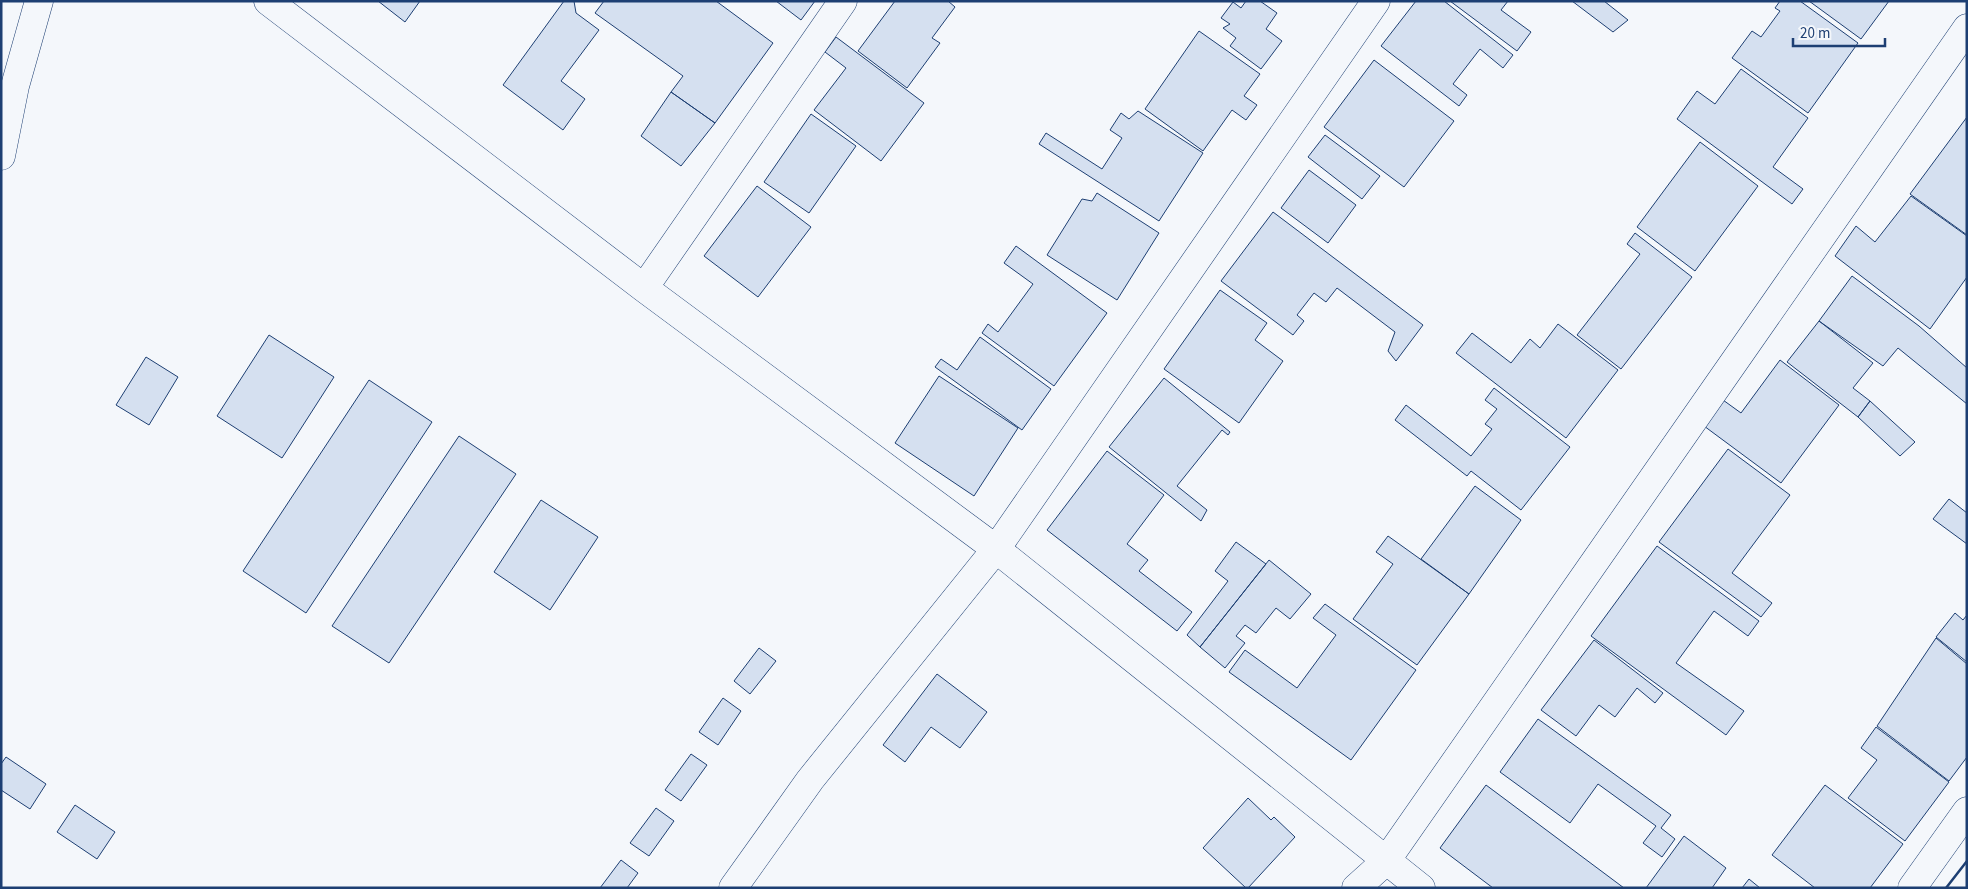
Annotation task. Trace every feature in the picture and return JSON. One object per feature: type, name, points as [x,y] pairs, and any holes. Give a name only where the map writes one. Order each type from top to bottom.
[{"type":"street","points":[[1,156],[15,86],[39,1]]},
{"type":"street","points":[[268,1],[644,288],[996,549],[1421,888]]},
{"type":"street","points":[[644,288],[843,1]]},
{"type":"street","points":[[733,888],[810,780],[996,549],[1376,1]]},
{"type":"street","points":[[1356,888],[1386,861],[1967,28]]},
{"type":"street","points":[[1912,888],[1967,811]]},
{"type":"building","points":[[378,1],[420,1],[405,22]]},
{"type":"building","points":[[564,1],[574,1],[576,13],[599,30],[561,81],[585,99],[563,130],[503,85]]},
{"type":"building","points":[[604,1],[716,1],[773,43],[715,123],[671,92],[683,76],[595,13]]},
{"type":"building","points":[[776,1],[815,1],[801,20]]},
{"type":"building","points":[[895,1],[948,1],[955,7],[932,38],[940,43],[907,88],[858,51]]},
{"type":"building","points":[[1246,1],[1260,1],[1277,13],[1266,29],[1282,41],[1261,69],[1230,46],[1236,38],[1223,28],[1230,24],[1221,18],[1233,2],[1241,8]]},
{"type":"building","points":[[1416,1],[1444,1],[1513,55],[1503,68],[1480,49],[1453,84],[1467,95],[1459,106],[1381,46]]},
{"type":"building","points":[[1450,1],[1508,1],[1501,10],[1531,32],[1517,51]]},
{"type":"building","points":[[1572,1],[1604,1],[1628,20],[1613,32]]},
{"type":"building","points":[[1780,1],[1800,1],[1858,43],[1808,113],[1732,58],[1752,31],[1761,37],[1780,11],[1775,8]]},
{"type":"building","points":[[1809,1],[1889,1],[1861,39]]},
{"type":"building","points":[[1199,31],[1260,74],[1244,96],[1257,105],[1246,120],[1232,110],[1203,151],[1145,109]]},
{"type":"building","points":[[836,37],[924,103],[881,161],[814,110],[846,68],[825,52]]},
{"type":"building","points":[[1374,60],[1454,121],[1404,187],[1324,127]]},
{"type":"building","points":[[1741,69],[1808,118],[1773,167],[1803,189],[1792,204],[1677,119],[1697,91],[1715,104]]},
{"type":"building","points":[[671,92],[715,123],[681,166],[641,136]]},
{"type":"building","points":[[1138,111],[1203,153],[1159,221],[1039,144],[1046,133],[1102,169],[1122,138],[1110,130],[1121,113],[1129,119]]},
{"type":"building","points":[[811,114],[856,146],[809,213],[764,182]]},
{"type":"building","points":[[1967,117],[1967,235],[1910,194]]},
{"type":"building","points":[[1325,135],[1380,176],[1362,199],[1308,157]]},
{"type":"building","points":[[1700,142],[1758,186],[1695,271],[1637,227]]},
{"type":"building","points":[[1309,170],[1356,205],[1328,243],[1281,208]]},
{"type":"building","points":[[757,186],[811,227],[758,297],[704,256]]},
{"type":"building","points":[[1097,193],[1159,233],[1117,300],[1047,255],[1082,199],[1092,201]]},
{"type":"building","points":[[1911,196],[1967,236],[1967,277],[1930,329],[1835,256],[1856,226],[1875,242]]},
{"type":"building","points":[[1273,212],[1423,325],[1396,361],[1388,351],[1395,332],[1337,288],[1326,302],[1314,293],[1297,315],[1304,321],[1293,335],[1221,281]]},
{"type":"building","points":[[1635,233],[1692,277],[1621,369],[1577,335],[1640,254],[1627,244]]},
{"type":"building","points":[[1016,246],[1107,313],[1054,386],[982,333],[988,324],[998,332],[1033,284],[1004,263]]},
{"type":"building","points":[[1852,276],[1919,326],[1967,368],[1967,404],[1898,348],[1883,366],[1819,321]]},
{"type":"building","points":[[1220,290],[1267,323],[1255,340],[1283,361],[1239,423],[1164,369]]},
{"type":"building","points":[[1819,321],[1873,363],[1853,388],[1870,401],[1858,417],[1787,362]]},
{"type":"building","points":[[1558,324],[1618,370],[1566,438],[1456,353],[1472,333],[1511,363],[1530,339],[1540,348]]},
{"type":"building","points":[[269,335],[334,377],[282,458],[217,416]]},
{"type":"building","points":[[980,337],[1051,389],[1022,430],[935,367],[941,359],[957,370]]},
{"type":"building","points":[[146,357],[178,377],[149,425],[116,405]]},
{"type":"building","points":[[1780,360],[1839,405],[1781,483],[1704,426],[1723,400],[1741,413]]},
{"type":"building","points":[[939,376],[1018,428],[974,496],[895,443]]},
{"type":"building","points":[[1164,378],[1230,432],[1228,435],[1222,430],[1177,486],[1207,510],[1201,521],[1109,447]]},
{"type":"building","points":[[369,380],[432,422],[306,613],[243,571]]},
{"type":"building","points":[[1494,388],[1570,447],[1521,510],[1471,471],[1467,476],[1395,420],[1406,405],[1471,456],[1492,429],[1485,424],[1497,409],[1485,400]]},
{"type":"building","points":[[1870,401],[1915,442],[1900,456],[1858,417]]},
{"type":"building","points":[[459,436],[516,474],[389,663],[332,626]]},
{"type":"building","points":[[1728,449],[1790,495],[1732,573],[1772,603],[1761,617],[1659,542]]},
{"type":"building","points":[[1107,451],[1164,495],[1127,544],[1148,560],[1139,571],[1192,612],[1177,631],[1047,530]]},
{"type":"building","points":[[1475,486],[1521,520],[1469,594],[1421,559]]},
{"type":"building","points":[[1949,499],[1967,513],[1967,544],[1933,519]]},
{"type":"building","points":[[541,500],[598,537],[550,610],[494,572]]},
{"type":"building","points":[[1388,536],[1469,594],[1417,665],[1353,619],[1393,564],[1376,552]]},
{"type":"building","points":[[1236,542],[1266,564],[1200,647],[1187,635],[1228,581],[1215,571]]},
{"type":"building","points":[[1657,546],[1759,621],[1748,636],[1714,611],[1676,663],[1744,711],[1726,735],[1591,636]]},
{"type":"building","points":[[1269,560],[1311,594],[1290,619],[1276,608],[1256,633],[1245,625],[1236,636],[1245,643],[1225,668],[1200,647]]},
{"type":"building","points":[[1325,604],[1416,670],[1351,760],[1229,672],[1245,650],[1297,688],[1336,635],[1313,618]]},
{"type":"building","points":[[1955,613],[1963,620],[1967,615],[1967,662],[1936,637]]},
{"type":"building","points":[[1936,638],[1967,664],[1967,757],[1949,781],[1877,726]]},
{"type":"building","points":[[1594,640],[1663,693],[1655,703],[1637,688],[1615,717],[1599,705],[1576,736],[1541,710]]},
{"type":"building","points":[[759,648],[776,661],[750,694],[734,681]]},
{"type":"building","points":[[937,674],[987,712],[960,748],[931,727],[905,762],[883,745]]},
{"type":"building","points":[[723,698],[741,711],[718,745],[699,732]]},
{"type":"building","points":[[1538,719],[1671,815],[1661,828],[1675,839],[1662,857],[1643,843],[1656,826],[1598,784],[1570,823],[1500,772]]},
{"type":"building","points":[[1876,727],[1949,782],[1905,841],[1848,798],[1877,760],[1861,748]]},
{"type":"building","points":[[691,754],[707,765],[681,801],[665,790]]},
{"type":"building","points":[[6,757],[46,784],[30,809],[1,790],[1,764]]},
{"type":"building","points":[[1486,785],[1624,888],[1493,888],[1440,848]]},
{"type":"building","points":[[1825,785],[1903,844],[1870,888],[1815,888],[1772,855]]},
{"type":"building","points":[[1248,798],[1271,820],[1274,817],[1295,837],[1246,888],[1203,848]]},
{"type":"building","points":[[75,805],[115,832],[97,859],[57,832]]},
{"type":"building","points":[[656,808],[674,821],[649,856],[630,843]]},
{"type":"building","points":[[1684,836],[1726,868],[1712,888],[1646,888]]},
{"type":"building","points":[[621,860],[638,873],[627,888],[600,888]]},
{"type":"building","points":[[1749,879],[1760,888],[1742,888]]},
{"type":"wall","points":[[1946,888],[1967,861]]}]
